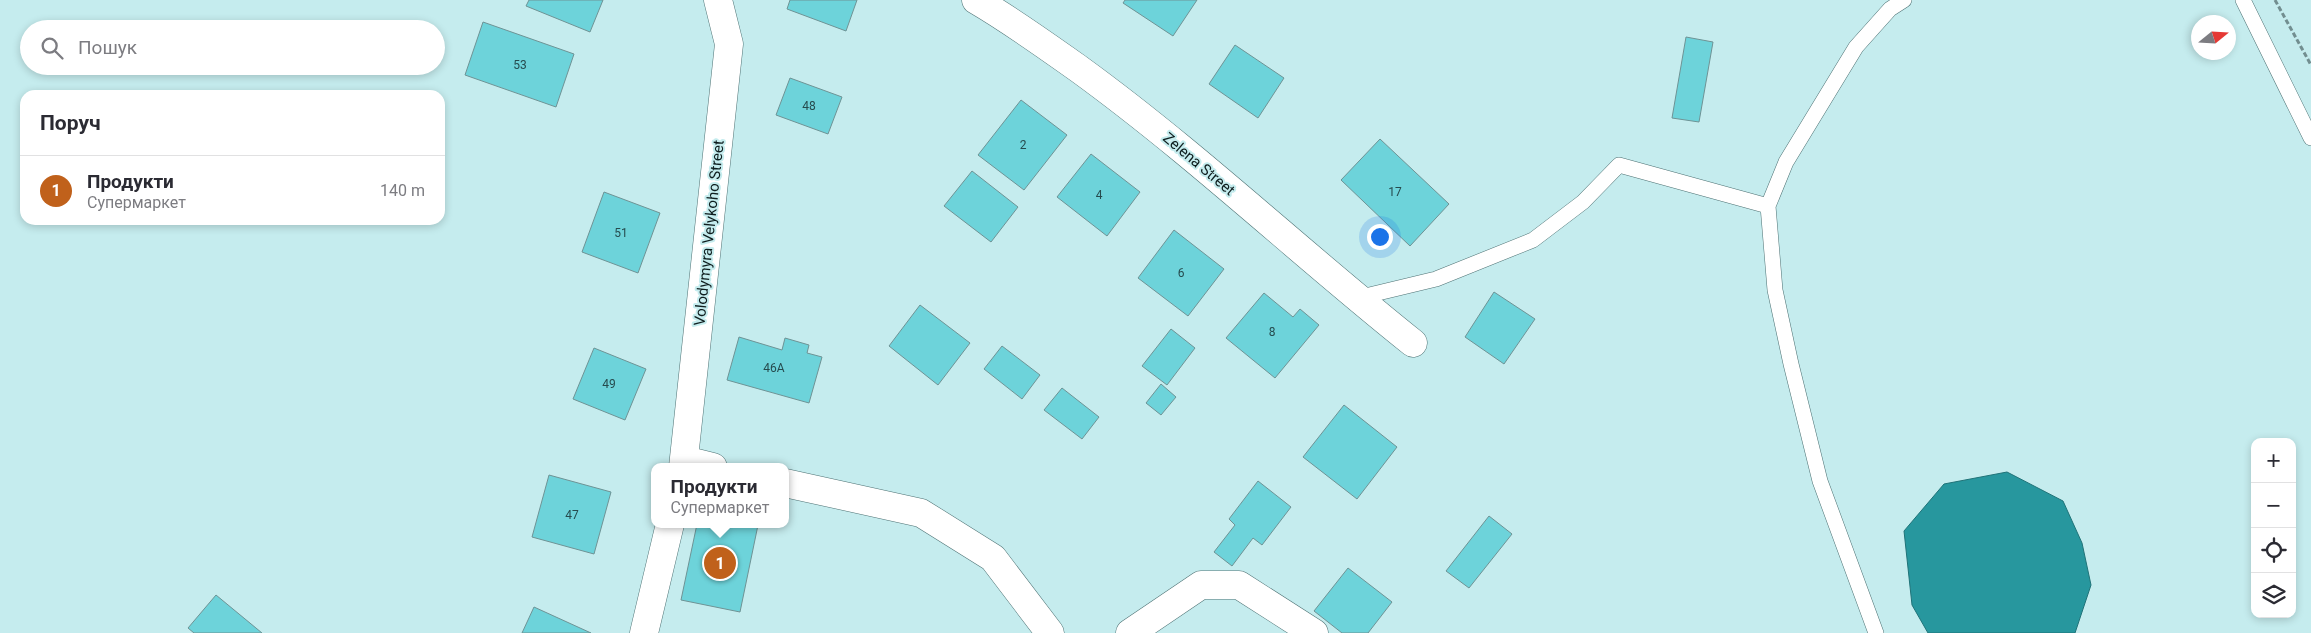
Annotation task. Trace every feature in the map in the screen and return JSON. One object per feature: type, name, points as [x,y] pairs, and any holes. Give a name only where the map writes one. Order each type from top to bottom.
[{"type":"street","name":"Volodymyra Velykoho Street","points":[[684,463],[729,44],[718,0]]},
{"type":"street","name":"Zelena Street","points":[[976,0],[1010,19],[1138,112],[1357,298],[1413,342]]},
{"type":"street","points":[[789,484],[921,513],[993,558],[1050,633]]},
{"type":"street","points":[[644,633],[669,528]]},
{"type":"street","points":[[1130,633],[1201,585],[1239,585],[1314,633]]},
{"type":"lane","points":[[1876,633],[1817,471],[1775,290],[1768,206],[1786,162],[1856,47],[1890,9],[1904,0]]},
{"type":"lane","points":[[2243,0],[2311,138]]},
{"type":"lane","points":[[1357,298],[1436,280],[1533,240],[1584,202],[1619,165],[1768,206]]},
{"type":"path","points":[[2275,0],[2311,65]]},
{"type":"water","points":[[2007,472],[2063,501],[2082,543],[2091,585],[2075,633],[1928,633],[1912,605],[1904,531],[1944,484]]},
{"type":"building","points":[[529,0],[603,0],[590,32],[526,6]]},
{"type":"building","points":[[790,0],[857,0],[846,31],[787,9]]},
{"type":"building","points":[[1125,0],[1197,0],[1173,36],[1123,3]]},
{"type":"building","points":[[483,22],[574,54],[556,107],[465,75]]},
{"type":"building","points":[[1686,37],[1713,42],[1699,122],[1672,118]]},
{"type":"building","points":[[1235,45],[1284,78],[1258,118],[1209,84]]},
{"type":"building","points":[[790,78],[842,97],[828,134],[776,115]]},
{"type":"building","points":[[1021,100],[1067,135],[1024,190],[978,155]]},
{"type":"building","points":[[1380,139],[1449,204],[1410,246],[1341,180]]},
{"type":"building","points":[[1091,154],[1140,192],[1107,236],[1057,197]]},
{"type":"building","points":[[972,171],[1018,207],[991,242],[944,206]]},
{"type":"building","points":[[604,192],[660,213],[638,273],[582,252]]},
{"type":"building","points":[[1174,230],[1224,269],[1188,316],[1138,278]]},
{"type":"building","points":[[1494,292],[1535,319],[1504,364],[1465,337]]},
{"type":"building","points":[[1264,293],[1293,317],[1300,309],[1319,325],[1275,378],[1226,338]]},
{"type":"building","points":[[920,305],[970,343],[938,385],[889,346]]},
{"type":"building","points":[[1171,329],[1195,348],[1167,385],[1142,366]]},
{"type":"building","points":[[739,337],[782,350],[785,338],[809,345],[807,353],[822,357],[809,403],[727,380]]},
{"type":"building","points":[[1002,346],[1040,375],[1022,399],[984,369]]},
{"type":"building","points":[[594,348],[646,369],[625,420],[573,399]]},
{"type":"building","points":[[1161,384],[1176,397],[1161,415],[1146,403]]},
{"type":"building","points":[[1062,388],[1099,417],[1082,439],[1044,410]]},
{"type":"building","points":[[1344,405],[1397,447],[1357,499],[1303,457]]},
{"type":"building","points":[[549,475],[611,492],[594,554],[532,537]]},
{"type":"building","points":[[1258,481],[1291,507],[1262,545],[1253,538],[1232,566],[1214,552],[1235,525],[1229,519]]},
{"type":"building","points":[[1489,516],[1512,534],[1469,588],[1446,571]]},
{"type":"building","points":[[696,528],[757,528],[740,612],[681,600]]},
{"type":"building","points":[[1348,568],[1392,602],[1368,633],[1342,633],[1314,611]]},
{"type":"building","points":[[216,595],[262,633],[194,633],[188,628]]},
{"type":"building","points":[[534,607],[591,633],[522,633]]},
{"type":"place","name":"Продукти","points":[[720,563]]}]
